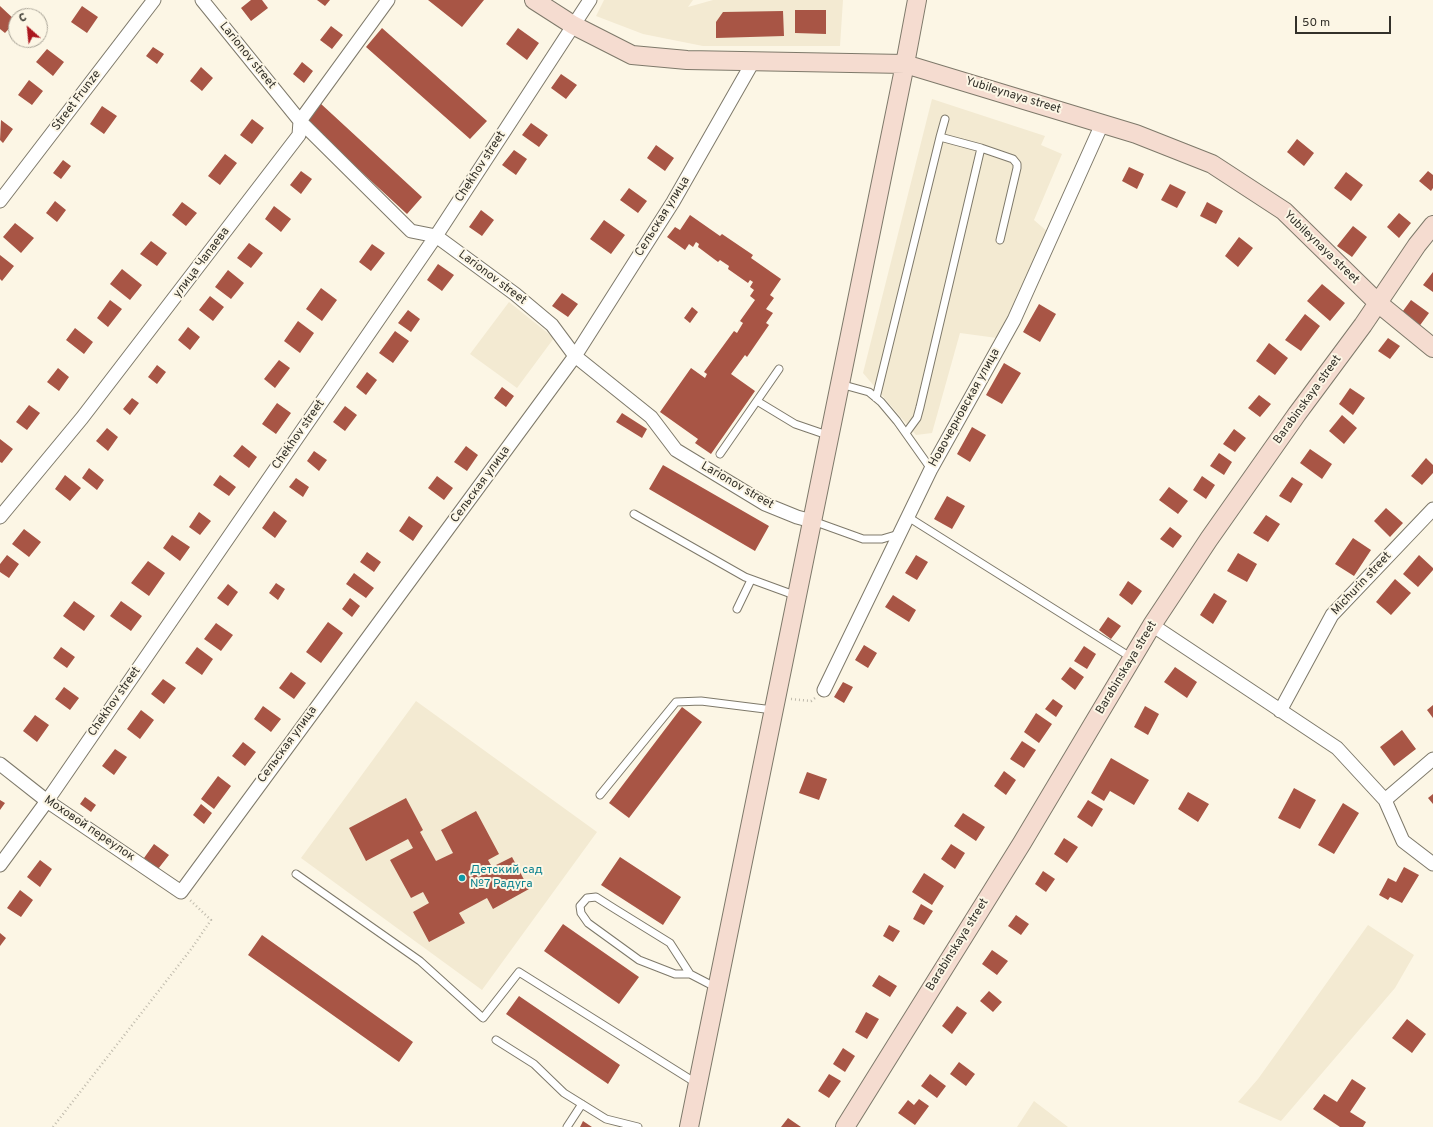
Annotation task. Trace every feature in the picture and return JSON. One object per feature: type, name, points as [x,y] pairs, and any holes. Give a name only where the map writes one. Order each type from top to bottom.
[{"type":"street","name":"Street Frunze","points":[[0,201],[154,0]]},
{"type":"street","name":"Larionov street","points":[[202,0],[300,121],[411,231],[436,236],[515,294],[552,325],[575,356],[651,417],[676,450],[765,504],[797,517],[812,521]]},
{"type":"street","name":"улица Чапаева","points":[[0,517],[82,418],[299,135],[300,121],[388,0]]},
{"type":"street","name":"Yubileynaya street","points":[[534,0],[574,25],[632,55],[687,60],[754,60],[905,64],[1136,134],[1212,164],[1284,211],[1378,303],[1433,348]]},
{"type":"street","name":"Chekhov street","points":[[0,865],[47,800],[436,236],[590,0]]},
{"type":"street","points":[[689,1127],[905,64],[916,0]]},
{"type":"street","name":"Сельская улица","points":[[181,892],[575,356],[673,202],[754,60]]},
{"type":"street","name":"Новочерновская улица","points":[[824,690],[931,469],[1014,320],[1102,124]]},
{"type":"street","name":"Barabinskaya street","points":[[845,1127],[1022,843],[1152,625],[1209,539],[1378,303],[1417,245],[1433,225]]},
{"type":"street","name":"Michurin street","points":[[1280,711],[1332,615],[1433,509]]},
{"type":"street","points":[[1152,625],[1337,748],[1385,800],[1403,841],[1433,864]]},
{"type":"street","points":[[1385,800],[1433,759]]},
{"type":"street","name":"Моховой переулок","points":[[0,764],[47,800],[181,892]]},
{"type":"lane","points":[[876,398],[945,119]]},
{"type":"lane","points":[[940,137],[981,148],[1013,159],[1016,164],[1017,168],[1000,240]]},
{"type":"lane","points":[[906,433],[917,418],[920,407],[981,148]]},
{"type":"lane","points":[[720,454],[779,369]]},
{"type":"lane","points":[[840,384],[869,392],[876,398],[906,433],[931,469]]},
{"type":"lane","points":[[757,401],[795,424],[830,436]]},
{"type":"lane","points":[[634,514],[751,580],[797,596]]},
{"type":"lane","points":[[908,517],[1132,658]]},
{"type":"lane","points":[[812,521],[863,539],[882,539],[899,534]]},
{"type":"lane","points":[[737,609],[751,580]]},
{"type":"lane","points":[[600,795],[676,702],[701,701],[775,703]]},
{"type":"lane","points":[[296,874],[420,961],[483,1018],[518,972],[698,1084]]},
{"type":"lane","points":[[690,974],[670,944],[615,908],[596,897],[587,898],[580,906],[581,913],[588,923],[638,960],[675,974],[690,974],[718,988]]},
{"type":"lane","points":[[496,1040],[534,1064],[564,1093],[606,1119],[638,1127]]},
{"type":"lane","points":[[567,1127],[582,1104]]},
{"type":"path","points":[[775,703],[812,701],[824,690]]},
{"type":"path","points":[[53,1127],[192,948],[211,920],[181,892]]},
{"type":"shaded area","points":[[604,0],[693,0],[688,7],[713,0],[843,0],[840,46],[703,46],[643,34],[596,16]]},
{"type":"shaded area","points":[[932,99],[1045,136],[1041,145],[1062,154],[1034,220],[1049,233],[997,338],[960,333],[932,433],[916,435],[863,373]]},
{"type":"shaded area","points":[[509,302],[554,338],[517,388],[470,354]]},
{"type":"shaded area","points":[[416,701],[597,832],[482,990],[301,858]]},
{"type":"shaded area","points":[[1368,925],[1414,955],[1395,988],[1281,1121],[1238,1102],[1258,1079]]},
{"type":"shaded area","points":[[1034,1101],[1068,1127],[1017,1127]]},
{"type":"building","points":[[251,0],[262,0],[268,8],[251,21],[241,8]]},
{"type":"building","points":[[317,0],[330,0],[325,6]]},
{"type":"building","points":[[428,0],[484,0],[462,27]]},
{"type":"building","points":[[0,6],[8,14],[8,30],[5,33],[0,29]]},
{"type":"building","points":[[82,6],[98,17],[87,33],[71,22]]},
{"type":"building","points":[[795,10],[826,10],[826,34],[795,33]]},
{"type":"building","points":[[783,11],[784,36],[716,38],[716,22],[723,12]]},
{"type":"building","points":[[331,26],[343,35],[332,49],[320,40]]},
{"type":"building","points":[[382,28],[487,121],[470,139],[366,47]]},
{"type":"building","points":[[518,28],[539,43],[527,60],[506,44]]},
{"type":"building","points":[[153,47],[164,54],[157,64],[146,56]]},
{"type":"building","points":[[47,49],[64,62],[53,76],[36,62]]},
{"type":"building","points":[[302,62],[313,71],[304,83],[293,74]]},
{"type":"building","points":[[201,67],[213,78],[202,91],[190,81]]},
{"type":"building","points":[[561,74],[577,85],[566,99],[551,88]]},
{"type":"building","points":[[29,80],[43,91],[32,105],[18,95]]},
{"type":"building","points":[[320,103],[422,197],[407,214],[304,119]]},
{"type":"building","points":[[102,106],[117,116],[104,134],[90,124]]},
{"type":"building","points":[[252,119],[264,128],[252,144],[240,135]]},
{"type":"building","points":[[1,120],[13,129],[3,143],[0,140]]},
{"type":"building","points":[[531,123],[548,135],[539,147],[522,135]]},
{"type":"building","points":[[1297,139],[1314,153],[1304,166],[1287,152]]},
{"type":"building","points":[[656,145],[674,158],[665,171],[647,158]]},
{"type":"building","points":[[514,150],[527,159],[516,175],[502,165]]},
{"type":"building","points":[[225,154],[237,163],[220,185],[208,176]]},
{"type":"building","points":[[63,160],[71,166],[61,179],[53,173]]},
{"type":"building","points":[[1129,167],[1144,174],[1137,189],[1122,181]]},
{"type":"building","points":[[301,171],[312,179],[301,194],[290,185]]},
{"type":"building","points":[[1428,171],[1433,175],[1433,188],[1431,191],[1419,181]]},
{"type":"building","points":[[1346,172],[1363,185],[1351,201],[1334,188]]},
{"type":"building","points":[[1170,184],[1186,192],[1177,208],[1161,200]]},
{"type":"building","points":[[629,188],[647,201],[638,213],[620,200]]},
{"type":"building","points":[[55,201],[66,210],[57,222],[46,213]]},
{"type":"building","points":[[182,202],[197,213],[186,226],[172,215]]},
{"type":"building","points":[[1207,202],[1223,211],[1216,224],[1200,216]]},
{"type":"building","points":[[274,206],[291,219],[281,232],[265,219]]},
{"type":"building","points":[[481,210],[494,220],[482,236],[469,227]]},
{"type":"building","points":[[1399,213],[1411,223],[1399,238],[1387,227]]},
{"type":"building","points":[[690,215],[720,236],[722,234],[753,255],[751,258],[781,279],[770,295],[774,298],[766,309],[773,313],[766,323],[769,325],[747,357],[745,355],[731,374],[755,391],[711,454],[695,443],[698,439],[660,412],[691,368],[705,378],[707,374],[704,372],[734,331],[737,333],[743,323],[740,321],[755,300],[750,296],[754,290],[750,287],[753,282],[750,280],[748,283],[728,269],[729,266],[720,260],[718,262],[698,247],[699,244],[696,242],[693,247],[689,244],[685,250],[667,237],[675,227],[680,230]]},
{"type":"building","points":[[604,220],[625,235],[611,254],[590,239]]},
{"type":"building","points":[[15,223],[34,238],[21,253],[3,237]]},
{"type":"building","points":[[1353,226],[1367,237],[1352,257],[1337,246]]},
{"type":"building","points":[[1239,237],[1253,248],[1238,267],[1225,256]]},
{"type":"building","points":[[151,241],[167,253],[157,266],[140,254]]},
{"type":"building","points":[[249,243],[263,253],[251,268],[237,258]]},
{"type":"building","points":[[372,244],[385,253],[371,271],[359,262]]},
{"type":"building","points":[[0,255],[14,266],[2,281],[0,279]]},
{"type":"building","points":[[438,264],[454,275],[442,291],[427,280]]},
{"type":"building","points":[[122,269],[142,285],[130,300],[110,284]]},
{"type":"building","points":[[228,270],[244,283],[231,299],[215,287]]},
{"type":"building","points":[[1433,272],[1433,292],[1423,285]]},
{"type":"building","points":[[1322,284],[1345,303],[1330,321],[1307,301]]},
{"type":"building","points":[[321,288],[337,300],[322,321],[306,309]]},
{"type":"building","points":[[562,293],[578,304],[568,317],[552,306]]},
{"type":"building","points":[[210,296],[224,307],[213,321],[199,310]]},
{"type":"building","points":[[110,300],[122,309],[108,327],[97,318]]},
{"type":"building","points":[[1411,300],[1429,313],[1418,328],[1400,315]]},
{"type":"building","points":[[1039,304],[1056,314],[1040,342],[1023,332]]},
{"type":"building","points":[[692,307],[698,312],[690,323],[684,318]]},
{"type":"building","points":[[408,310],[420,319],[411,332],[398,323]]},
{"type":"building","points":[[1305,314],[1320,326],[1301,351],[1285,340]]},
{"type":"building","points":[[298,321],[314,333],[300,353],[284,341]]},
{"type":"building","points":[[188,327],[200,337],[190,350],[178,340]]},
{"type":"building","points":[[75,328],[93,342],[84,354],[66,340]]},
{"type":"building","points":[[395,331],[409,341],[393,363],[379,353]]},
{"type":"building","points":[[1388,338],[1400,346],[1390,359],[1378,351]]},
{"type":"building","points":[[1269,343],[1288,358],[1275,375],[1256,361]]},
{"type":"building","points":[[279,360],[290,368],[275,388],[264,379]]},
{"type":"building","points":[[1004,363],[1021,373],[1002,404],[986,395]]},
{"type":"building","points":[[157,365],[166,372],[157,384],[148,377]]},
{"type":"building","points":[[58,368],[69,377],[59,391],[47,382]]},
{"type":"building","points":[[367,372],[377,380],[366,395],[356,387]]},
{"type":"building","points":[[502,387],[514,396],[506,407],[494,398]]},
{"type":"building","points":[[1350,388],[1365,398],[1353,415],[1339,404]]},
{"type":"building","points":[[1259,395],[1271,404],[1260,417],[1248,408]]},
{"type":"building","points":[[132,398],[139,403],[130,415],[123,409]]},
{"type":"building","points":[[277,403],[291,413],[276,434],[262,424]]},
{"type":"building","points":[[29,405],[40,413],[27,430],[16,422]]},
{"type":"building","points":[[345,406],[357,415],[345,431],[333,422]]},
{"type":"building","points":[[622,413],[647,429],[642,438],[616,422]]},
{"type":"building","points":[[1342,415],[1357,428],[1344,444],[1329,431]]},
{"type":"building","points":[[972,427],[986,435],[970,462],[957,454]]},
{"type":"building","points":[[107,428],[118,437],[108,451],[96,441]]},
{"type":"building","points":[[1234,429],[1246,438],[1235,452],[1223,444]]},
{"type":"building","points":[[0,439],[13,449],[2,463],[0,462]]},
{"type":"building","points":[[242,445],[257,457],[249,468],[233,456]]},
{"type":"building","points":[[466,446],[478,455],[467,471],[454,462]]},
{"type":"building","points":[[1310,449],[1332,464],[1322,479],[1300,463]]},
{"type":"building","points":[[314,451],[327,460],[319,471],[307,461]]},
{"type":"building","points":[[1219,453],[1232,462],[1224,475],[1210,466]]},
{"type":"building","points":[[1426,458],[1433,465],[1433,473],[1422,485],[1411,476]]},
{"type":"building","points":[[663,465],[769,526],[755,551],[649,489]]},
{"type":"building","points":[[89,468],[104,480],[97,490],[82,478]]},
{"type":"building","points":[[65,475],[81,488],[70,501],[55,489]]},
{"type":"building","points":[[220,475],[236,487],[229,496],[213,485]]},
{"type":"building","points":[[437,476],[453,488],[444,500],[428,488]]},
{"type":"building","points":[[1202,476],[1215,485],[1206,499],[1193,490]]},
{"type":"building","points":[[1292,477],[1303,484],[1291,503],[1279,496]]},
{"type":"building","points":[[296,478],[309,487],[303,497],[289,487]]},
{"type":"building","points":[[1169,487],[1188,501],[1178,514],[1159,500]]},
{"type":"building","points":[[947,496],[965,506],[952,529],[934,519]]},
{"type":"building","points":[[1386,508],[1403,523],[1390,537],[1374,521]]},
{"type":"building","points":[[274,511],[287,521],[275,538],[262,528]]},
{"type":"building","points":[[199,512],[211,521],[200,535],[189,527]]},
{"type":"building","points":[[1266,515],[1280,524],[1268,542],[1253,533]]},
{"type":"building","points":[[409,516],[423,526],[413,541],[399,531]]},
{"type":"building","points":[[1170,527],[1182,536],[1173,548],[1160,539]]},
{"type":"building","points":[[24,529],[41,542],[29,557],[12,544]]},
{"type":"building","points":[[172,535],[190,547],[180,561],[163,548]]},
{"type":"building","points":[[1353,538],[1371,550],[1354,576],[1335,564]]},
{"type":"building","points":[[367,552],[381,562],[374,572],[360,562]]},
{"type":"building","points":[[1238,553],[1257,564],[1247,582],[1227,571]]},
{"type":"building","points":[[7,555],[19,564],[9,578],[0,572],[0,564]]},
{"type":"building","points":[[916,555],[928,562],[917,580],[905,573]]},
{"type":"building","points":[[1419,555],[1433,568],[1433,570],[1418,587],[1403,574]]},
{"type":"building","points":[[148,561],[165,573],[149,596],[131,583]]},
{"type":"building","points":[[354,573],[374,588],[366,598],[346,584]]},
{"type":"building","points":[[1395,579],[1411,593],[1391,615],[1376,602]]},
{"type":"building","points":[[1128,581],[1142,591],[1132,605],[1119,595]]},
{"type":"building","points":[[276,583],[285,589],[278,600],[269,593]]},
{"type":"building","points":[[228,584],[238,592],[228,606],[217,598]]},
{"type":"building","points":[[1214,593],[1227,601],[1213,624],[1200,615]]},
{"type":"building","points":[[893,595],[916,610],[909,622],[885,607]]},
{"type":"building","points":[[350,598],[360,606],[352,617],[342,609]]},
{"type":"building","points":[[74,601],[95,616],[84,631],[63,616]]},
{"type":"building","points":[[121,601],[142,616],[131,631],[110,616]]},
{"type":"building","points":[[1108,617],[1121,626],[1111,639],[1099,630]]},
{"type":"building","points":[[328,622],[343,633],[321,663],[306,652]]},
{"type":"building","points":[[216,623],[233,635],[221,651],[204,639]]},
{"type":"building","points":[[864,645],[877,653],[868,668],[855,660]]},
{"type":"building","points":[[1084,646],[1096,654],[1087,669],[1074,661]]},
{"type":"building","points":[[61,647],[75,657],[67,668],[53,658]]},
{"type":"building","points":[[197,647],[213,659],[202,675],[185,663]]},
{"type":"building","points":[[1070,667],[1084,677],[1075,690],[1061,679]]},
{"type":"building","points":[[1175,667],[1197,682],[1187,698],[1164,682]]},
{"type":"building","points":[[291,672],[306,683],[294,699],[279,688]]},
{"type":"building","points":[[163,679],[176,688],[164,704],[151,694]]},
{"type":"building","points":[[843,682],[853,687],[844,703],[834,697]]},
{"type":"building","points":[[64,687],[79,698],[70,710],[55,699]]},
{"type":"building","points":[[1053,699],[1063,706],[1056,717],[1045,709]]},
{"type":"building","points":[[1433,705],[1433,718],[1427,710]]},
{"type":"building","points":[[263,706],[281,719],[271,732],[254,719]]},
{"type":"building","points":[[1145,706],[1159,714],[1148,735],[1134,727]]},
{"type":"building","points":[[682,707],[702,722],[629,818],[609,803]]},
{"type":"building","points":[[141,710],[154,720],[140,739],[127,729]]},
{"type":"building","points":[[1036,713],[1052,724],[1039,743],[1024,732]]},
{"type":"building","points":[[35,715],[49,725],[37,742],[23,731]]},
{"type":"building","points":[[1402,730],[1416,749],[1394,766],[1380,747]]},
{"type":"building","points":[[1022,741],[1036,750],[1024,768],[1010,759]]},
{"type":"building","points":[[243,742],[256,752],[245,766],[232,756]]},
{"type":"building","points":[[115,749],[127,757],[114,775],[102,766]]},
{"type":"building","points":[[1111,758],[1149,780],[1134,805],[1110,791],[1104,801],[1091,793]]},
{"type":"building","points":[[1004,771],[1016,780],[1006,795],[994,786]]},
{"type":"building","points":[[807,772],[827,779],[819,800],[799,793]]},
{"type":"building","points":[[218,776],[231,786],[214,809],[201,799]]},
{"type":"building","points":[[1294,788],[1316,800],[1300,829],[1278,818]]},
{"type":"building","points":[[1188,792],[1209,804],[1198,822],[1178,809]]},
{"type":"building","points":[[1433,794],[1433,804],[1428,798]]},
{"type":"building","points":[[85,797],[96,805],[91,812],[80,804]]},
{"type":"building","name":"Детский сад №7 Радуга","points":[[406,798],[423,830],[420,832],[436,861],[453,853],[441,830],[476,811],[499,854],[488,860],[492,867],[512,857],[529,889],[493,909],[487,898],[459,913],[465,923],[429,942],[413,912],[429,903],[423,892],[411,898],[390,860],[413,848],[408,839],[366,861],[349,828]]},
{"type":"building","points":[[0,800],[5,803],[0,810]]},
{"type":"building","points":[[1088,800],[1103,809],[1092,827],[1077,817]]},
{"type":"building","points":[[1343,803],[1359,813],[1334,854],[1318,845]]},
{"type":"building","points":[[201,804],[212,813],[204,824],[193,815]]},
{"type":"building","points":[[963,813],[985,827],[976,841],[954,826]]},
{"type":"building","points":[[1064,838],[1078,847],[1067,863],[1054,854]]},
{"type":"building","points":[[154,844],[169,855],[158,869],[144,858]]},
{"type":"building","points":[[951,844],[965,853],[955,869],[941,859]]},
{"type":"building","points":[[620,857],[681,897],[663,925],[601,885]]},
{"type":"building","points":[[40,860],[52,869],[40,887],[27,877]]},
{"type":"building","points":[[1404,867],[1419,875],[1402,903],[1390,897],[1388,900],[1379,895],[1388,878],[1396,882]]},
{"type":"building","points":[[1043,871],[1055,879],[1046,892],[1035,884]]},
{"type":"building","points":[[924,873],[944,886],[932,905],[912,892]]},
{"type":"building","points":[[20,890],[33,900],[21,917],[7,908]]},
{"type":"building","points":[[921,904],[933,911],[924,925],[913,919]]},
{"type":"building","points":[[1016,915],[1029,924],[1021,935],[1008,926]]},
{"type":"building","points":[[563,924],[639,977],[619,1004],[544,951]]},
{"type":"building","points":[[889,925],[900,931],[893,942],[883,936]]},
{"type":"building","points":[[0,933],[6,938],[0,946]]},
{"type":"building","points":[[262,935],[413,1042],[399,1062],[248,955]]},
{"type":"building","points":[[992,950],[1008,961],[997,975],[982,964]]},
{"type":"building","points":[[879,975],[897,986],[890,997],[872,986]]},
{"type":"building","points":[[989,991],[1002,1002],[993,1012],[980,1001]]},
{"type":"building","points":[[519,996],[620,1065],[608,1084],[506,1014]]},
{"type":"building","points":[[957,1006],[967,1013],[952,1034],[942,1026]]},
{"type":"building","points":[[866,1012],[879,1019],[867,1039],[855,1032]]},
{"type":"building","points":[[1407,1019],[1426,1034],[1412,1053],[1392,1038]]},
{"type":"building","points":[[843,1048],[855,1056],[845,1072],[833,1064]]},
{"type":"building","points":[[959,1062],[975,1074],[966,1086],[950,1074]]},
{"type":"building","points":[[829,1074],[841,1081],[829,1098],[818,1091]]},
{"type":"building","points":[[930,1074],[946,1086],[937,1098],[921,1086]]},
{"type":"building","points":[[1352,1079],[1366,1088],[1350,1112],[1366,1122],[1363,1127],[1340,1127],[1313,1109],[1324,1094],[1337,1102]]},
{"type":"building","points":[[919,1099],[929,1106],[915,1125],[898,1113],[908,1100],[914,1105]]},
{"type":"building","points":[[788,1118],[801,1127],[781,1127]]},
{"type":"building","points":[[583,1121],[592,1127],[580,1127]]},
{"type":"place","name":"Детский сад №7 Радуга","points":[[462,878]]}]
